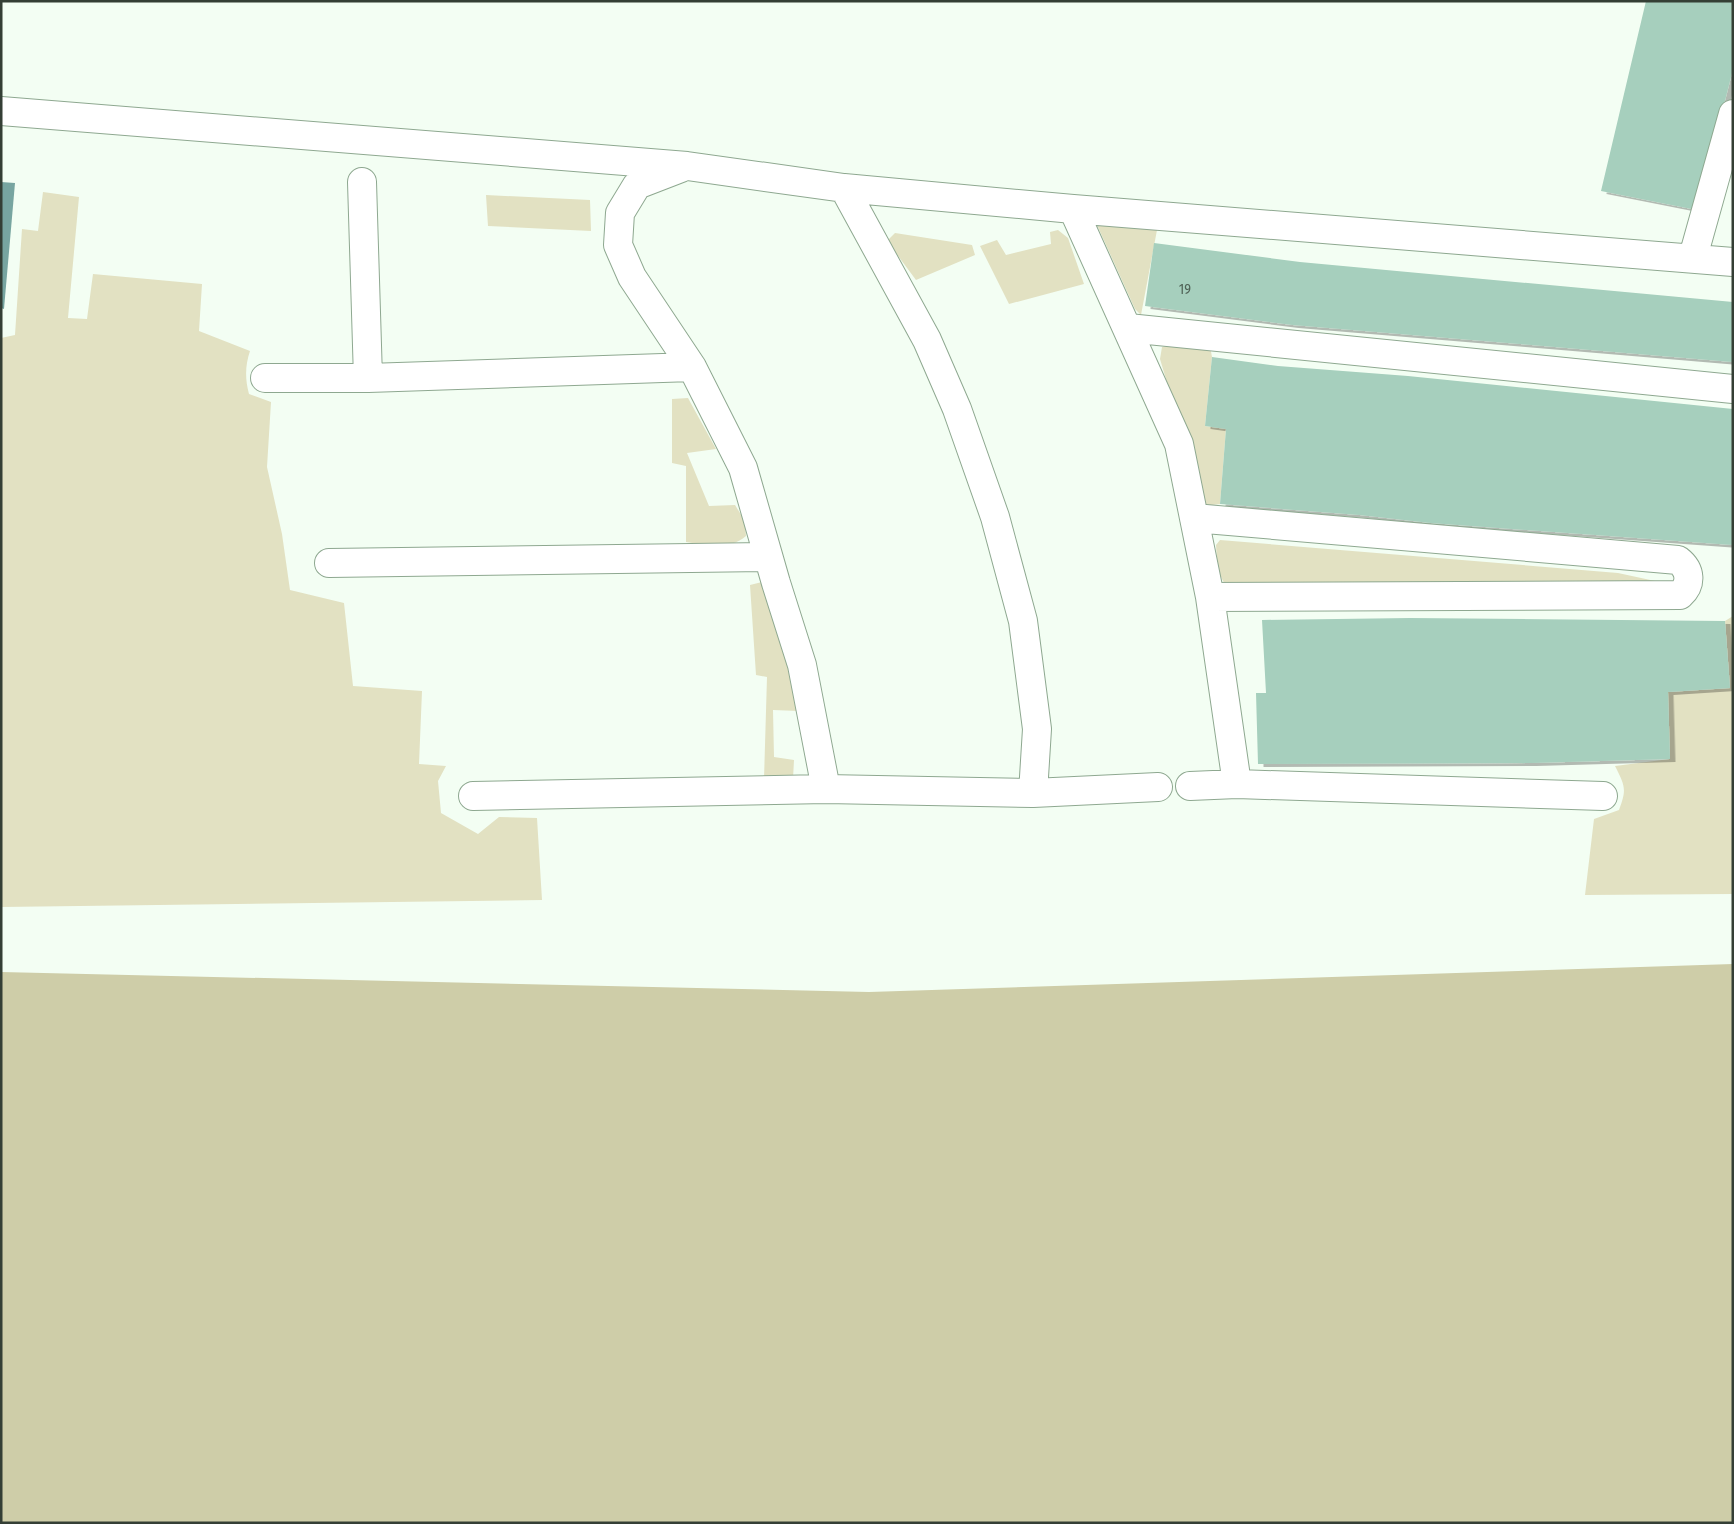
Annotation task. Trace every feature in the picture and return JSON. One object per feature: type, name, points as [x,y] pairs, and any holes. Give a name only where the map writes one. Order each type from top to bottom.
[{"type":"street","points":[[1,111],[687,166],[844,188],[1073,209],[1693,257],[1733,262]]},
{"type":"street","points":[[1693,257],[1733,114]]},
{"type":"street","points":[[687,166],[637,185],[620,213],[618,245],[632,277],[692,367],[743,468],[768,557],[802,665],[826,789]]},
{"type":"street","points":[[362,182],[368,378]]},
{"type":"street","points":[[844,188],[927,340],[957,408],[995,517],[1023,621],[1026,641],[1038,729],[1033,793]]},
{"type":"street","points":[[1073,209],[1179,444],[1210,597],[1237,784]]},
{"type":"street","points":[[1128,328],[1733,389]]},
{"type":"street","points":[[265,378],[368,378],[692,367]]},
{"type":"street","points":[[1194,518],[1678,560],[1687,570],[1689,577],[1685,590],[1680,595],[1210,597]]},
{"type":"street","points":[[329,563],[768,557]]},
{"type":"street","points":[[1190,786],[1237,784],[1603,796]]},
{"type":"street","points":[[474,796],[826,789],[1033,793],[1158,787]]},
{"type":"green space","points":[[43,192],[79,197],[68,318],[87,319],[93,274],[202,284],[199,331],[250,351],[246,372],[249,394],[271,402],[267,467],[282,534],[290,590],[344,603],[353,686],[422,691],[419,764],[446,766],[438,781],[441,813],[478,834],[499,817],[537,818],[542,900],[1,907],[1,338],[15,335],[22,229],[38,231]]},
{"type":"green space","points":[[486,195],[590,200],[591,231],[488,226]]},
{"type":"green space","points":[[1103,221],[1157,230],[1141,315],[1135,309],[1097,225]]},
{"type":"green space","points":[[1058,230],[1068,238],[1084,284],[1009,304],[980,246],[997,240],[1006,255],[1051,244],[1050,232]]},
{"type":"green space","points":[[895,233],[972,245],[975,255],[916,280],[887,241]]},
{"type":"green space","points":[[1176,344],[1210,346],[1212,357],[1205,426],[1226,429],[1220,504],[1204,506],[1160,359],[1162,347]]},
{"type":"green space","points":[[688,398],[716,449],[687,453],[709,506],[735,505],[745,521],[746,536],[726,545],[686,542],[686,466],[672,463],[672,399]]},
{"type":"green space","points":[[1220,540],[1618,573],[1655,581],[1654,585],[1228,588],[1218,568],[1216,545]]},
{"type":"green space","points":[[766,581],[790,662],[799,711],[773,710],[774,757],[794,760],[793,779],[764,779],[767,677],[756,675],[750,585]]},
{"type":"green space","points":[[1733,616],[1733,894],[1585,895],[1594,819],[1619,810],[1623,797],[1623,783],[1615,766],[1670,759],[1668,692],[1730,688],[1725,621]]},
{"type":"green space","points":[[1733,964],[1733,1523],[1,1523],[1,972],[869,992]]},
{"type":"water","points":[[1,182],[15,183],[4,309],[1,308]]},
{"type":"building","points":[[1646,1],[1733,1],[1733,69],[1697,210],[1601,191]]},
{"type":"building","points":[[1154,243],[1300,262],[1733,302],[1733,362],[1293,325],[1145,306]]},
{"type":"building","points":[[1212,357],[1278,366],[1408,376],[1733,409],[1733,545],[1431,523],[1360,515],[1220,504],[1226,429],[1205,426]]},
{"type":"building","points":[[1410,618],[1725,621],[1730,688],[1668,692],[1670,759],[1531,763],[1258,764],[1256,693],[1266,693],[1262,620]]}]
